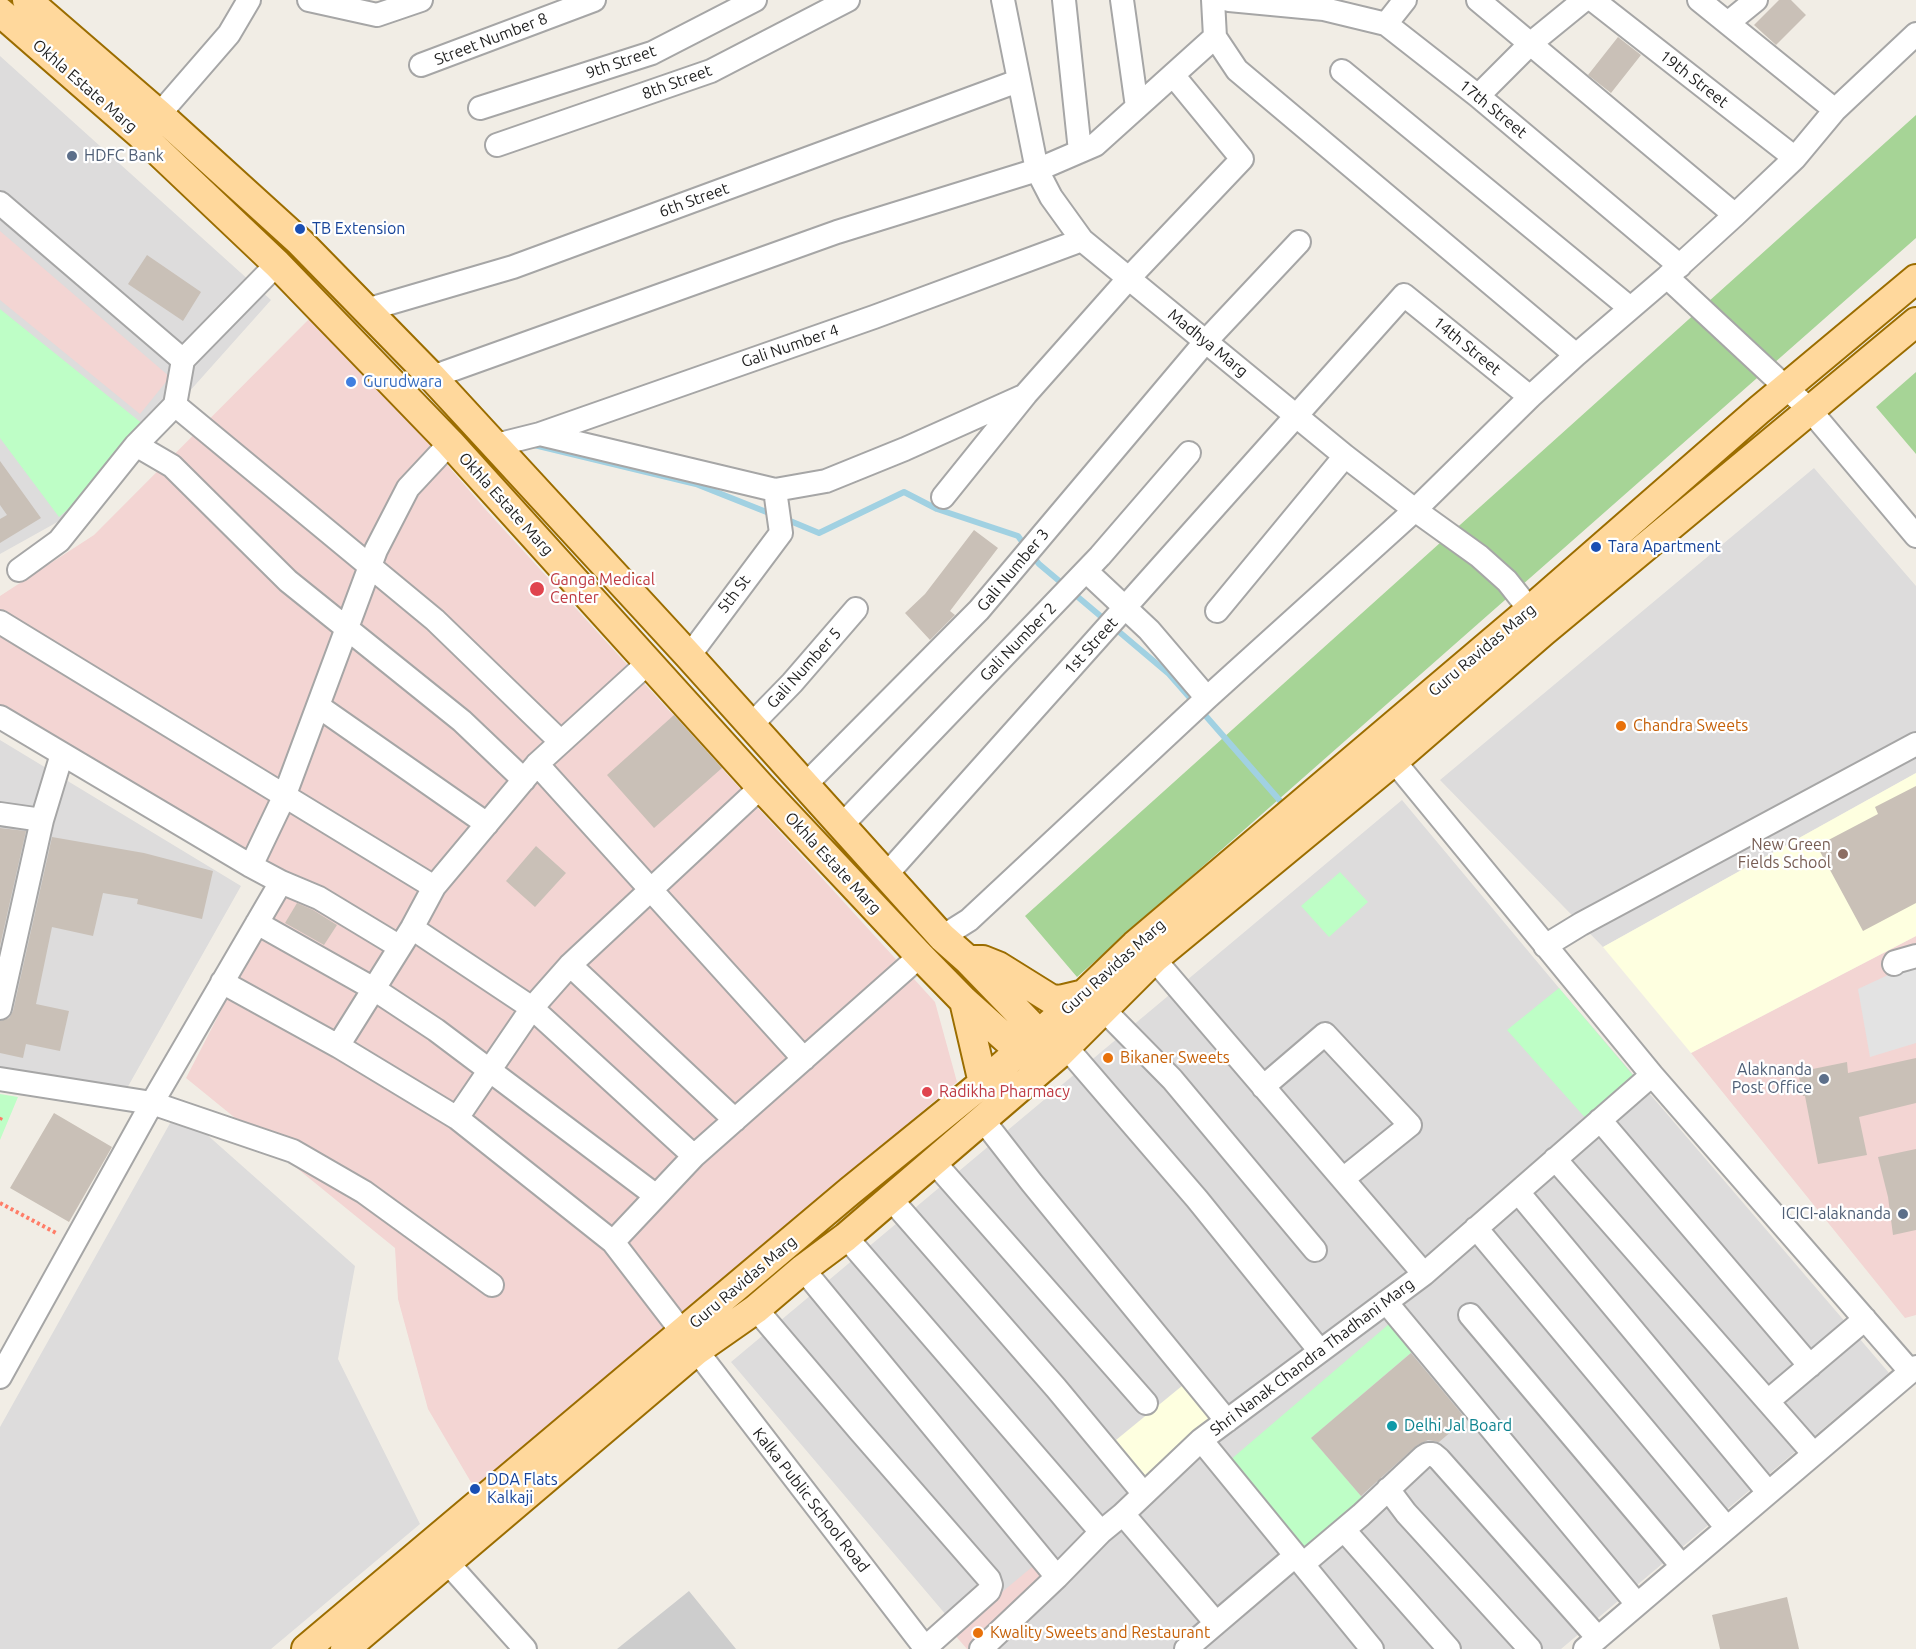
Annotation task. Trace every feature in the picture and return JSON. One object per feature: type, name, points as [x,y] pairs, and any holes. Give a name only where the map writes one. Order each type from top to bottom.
[{"type":"main road","name":"Okhla Estate Marg","points":[[27,0],[150,125],[277,264],[450,443],[761,787],[920,956],[964,1001],[1055,1057]]},
{"type":"main road","name":"Okhla Estate Marg","points":[[0,12],[300,242],[432,377],[689,656],[942,937],[968,960],[1029,1042]]},
{"type":"main road","name":"Guru Ravidas Marg","points":[[306,1649],[690,1342],[756,1309],[891,1199],[1055,1057],[1135,945],[1916,279]]},
{"type":"main road","name":"Guru Ravidas Marg","points":[[345,1649],[447,1562],[690,1342],[850,1191],[983,1083],[1029,1042],[1094,1002],[1154,959],[1394,761],[1544,632],[1916,322]]},
{"type":"main road","points":[[968,960],[983,960],[998,966],[1051,999],[1070,998],[1094,1002]]},
{"type":"main road","points":[[964,1001],[983,1083]]},
{"type":"street","points":[[150,125],[229,34],[249,0]]},
{"type":"street","points":[[309,0],[377,15],[421,0]]},
{"type":"street","name":"Street Number 8","points":[[421,65],[594,0]]},
{"type":"street","name":"9th Street","points":[[480,108],[652,53],[755,0]]},
{"type":"street","name":"8th Street","points":[[497,145],[711,71],[848,0]]},
{"type":"street","name":"Madhya Marg","points":[[1003,0],[1037,170],[1051,197],[1082,240],[1345,456],[1479,556],[1507,580],[1530,610]]},
{"type":"street","points":[[1064,0],[1080,151]]},
{"type":"street","points":[[1122,0],[1137,107]]},
{"type":"street","points":[[1213,0],[1215,37],[1237,70],[1576,355]]},
{"type":"street","name":"17th Street","points":[[1229,0],[1323,5],[1386,24],[1478,96],[1673,271],[1810,410],[1916,536]]},
{"type":"street","points":[[1386,24],[1405,0]]},
{"type":"street","points":[[1478,0],[1736,215]]},
{"type":"street","points":[[1478,96],[1530,44],[1584,0]]},
{"type":"street","name":"19th Street","points":[[1593,0],[1795,158]]},
{"type":"street","points":[[1699,0],[1729,22],[1834,110]]},
{"type":"street","points":[[1729,22],[1756,0]]},
{"type":"street","points":[[942,937],[969,920],[1207,698],[1415,510],[1530,397],[1736,215],[1795,158],[1834,110],[1916,34]]},
{"type":"street","points":[[432,377],[837,232],[1037,170],[1095,145],[1215,37]]},
{"type":"street","points":[[1342,71],[1630,308]]},
{"type":"street","points":[[943,498],[1026,394],[1129,279],[1242,159],[1173,75]]},
{"type":"street","name":"6th Street","points":[[366,310],[513,267],[1018,81]]},
{"type":"street","points":[[0,203],[183,360]]},
{"type":"street","name":"Gali Number 4","points":[[496,446],[540,434],[874,317],[1082,240]]},
{"type":"street","name":"Gali Number 3","points":[[805,785],[979,610],[1206,341],[1299,242]]},
{"type":"street","points":[[19,570],[58,541],[136,445],[175,405],[183,360],[277,264]]},
{"type":"street","name":"14th Street","points":[[1404,295],[1530,397]]},
{"type":"street","name":"1st Street","points":[[886,875],[1404,295]]},
{"type":"street","points":[[540,434],[775,490],[826,481],[1026,394]]},
{"type":"street","points":[[175,405],[435,620],[561,742]]},
{"type":"street","points":[[251,866],[284,797],[376,550],[408,488],[450,443]]},
{"type":"street","points":[[136,445],[171,466],[288,581],[462,721],[531,772],[650,890],[804,1059]]},
{"type":"street","name":"Gali Number 2","points":[[842,825],[1086,571],[1189,453]]},
{"type":"street","points":[[1217,611],[1345,456]]},
{"type":"street","name":"5th St","points":[[689,656],[781,533],[775,490]]},
{"type":"street","points":[[1086,571],[1156,638],[1207,698]]},
{"type":"street","name":"Gali Number 5","points":[[751,725],[792,683],[856,609]]},
{"type":"street","points":[[0,622],[434,887]]},
{"type":"street","points":[[338,1046],[406,938],[434,887],[531,772],[649,662]]},
{"type":"street","points":[[318,706],[487,824]]},
{"type":"street","points":[[0,717],[251,866],[281,882],[406,938],[532,1008],[694,1156]]},
{"type":"street","points":[[1545,946],[1581,924],[1916,744]]},
{"type":"street","points":[[0,1008],[42,820],[62,754]]},
{"type":"street","points":[[1186,1649],[1216,1623],[1299,1560],[1344,1530],[1428,1454],[1433,1454],[1439,1459],[1592,1643],[1913,1369],[1865,1319],[1652,1075],[1394,761]]},
{"type":"street","points":[[457,1118],[532,1008],[570,965],[761,787]]},
{"type":"street","points":[[0,814],[42,820]]},
{"type":"street","points":[[0,1377],[152,1103],[281,882]]},
{"type":"street","points":[[257,923],[374,989],[436,1030],[655,1195]]},
{"type":"street","points":[[612,1242],[694,1156],[920,956]]},
{"type":"street","points":[[1894,964],[1916,956]]},
{"type":"street","points":[[1154,959],[1424,1274]]},
{"type":"street","points":[[570,965],[735,1120]]},
{"type":"street","name":"Kalka Public School Road","points":[[222,982],[338,1046],[457,1118],[612,1242],[926,1648]]},
{"type":"street","points":[[1094,1002],[1172,1079],[1315,1250]]},
{"type":"street","points":[[1263,1087],[1325,1034],[1410,1125],[1343,1179]]},
{"type":"street","points":[[1055,1057],[1197,1199],[1320,1351]]},
{"type":"street","name":"Shri Nanak Chandra Thadhani Marg","points":[[981,1649],[1101,1532],[1201,1440],[1424,1274],[1652,1075]]},
{"type":"street","points":[[0,1079],[152,1103],[293,1151],[364,1192],[492,1285]]},
{"type":"street","points":[[983,1120],[1032,1184],[1227,1421]]},
{"type":"street","points":[[1600,1120],[1810,1366]]},
{"type":"street","points":[[1555,1159],[1813,1453]]},
{"type":"street","points":[[934,1162],[1146,1403]]},
{"type":"street","points":[[1518,1192],[1768,1492]]},
{"type":"street","points":[[891,1199],[1048,1379],[1144,1494]]},
{"type":"street","points":[[1476,1228],[1727,1528]]},
{"type":"street","points":[[846,1237],[1101,1532]]},
{"type":"street","points":[[803,1269],[1058,1576]]},
{"type":"street","points":[[1386,1302],[1637,1604]]},
{"type":"street","points":[[756,1309],[989,1579],[991,1585],[989,1590],[926,1648]]},
{"type":"street","points":[[1470,1315],[1682,1566]]},
{"type":"street","points":[[1768,1401],[1865,1319]]},
{"type":"street","points":[[1201,1440],[1372,1649]]},
{"type":"street","points":[[1388,1489],[1406,1513],[1530,1649]]},
{"type":"street","points":[[1123,1514],[1216,1623]]},
{"type":"street","points":[[1344,1530],[1449,1649]]},
{"type":"street","points":[[447,1562],[525,1649]]},
{"type":"path","points":[[0,1203],[74,1243]]},
{"type":"shaded area","points":[[0,56],[271,300],[88,505],[0,554]]},
{"type":"shaded area","points":[[0,231],[170,377],[140,414],[0,300]]},
{"type":"shaded area","points":[[316,312],[486,510],[935,1002],[957,1082],[475,1489],[428,1409],[398,1299],[395,1248],[186,1078],[286,885],[0,722],[0,596],[94,535]]},
{"type":"shaded area","points":[[1814,468],[1916,586],[1916,773],[1603,947],[1440,780]]},
{"type":"shaded area","points":[[0,740],[241,886],[126,1090],[0,1075]]},
{"type":"shaded area","name":"New Green Fields School","points":[[1916,773],[1916,936],[1691,1053],[1603,947]]},
{"type":"shaded area","points":[[1402,800],[1559,988],[1889,1373],[1561,1649],[975,1649],[731,1362]]},
{"type":"shaded area","points":[[1916,936],[1916,1315],[1905,1318],[1691,1053]]},
{"type":"shaded area","points":[[1916,962],[1916,1043],[1870,1057],[1858,989]]},
{"type":"shaded area","points":[[178,1109],[355,1266],[338,1359],[420,1524],[271,1649],[0,1649],[0,1427]]},
{"type":"shaded area","points":[[1199,1372],[1240,1423],[1158,1491],[1116,1440]]},
{"type":"shaded area","points":[[1038,1562],[1058,1587],[984,1649],[967,1649],[953,1633]]},
{"type":"shaded area","points":[[689,1591],[736,1649],[617,1649]]},
{"type":"green space","points":[[1916,115],[1916,238],[1077,977],[1025,916]]},
{"type":"green space","points":[[0,309],[144,425],[102,480],[59,517],[0,438]]},
{"type":"green space","points":[[1916,372],[1916,454],[1876,407]]},
{"type":"green space","points":[[1340,872],[1368,902],[1329,937],[1301,906]]},
{"type":"green space","points":[[1559,988],[1637,1080],[1588,1121],[1507,1030]]},
{"type":"green space","points":[[0,1094],[18,1097],[0,1140]]},
{"type":"green space","points":[[1389,1324],[1413,1351],[1311,1438],[1367,1503],[1301,1559],[1222,1467]]},
{"type":"building","points":[[1779,0],[1791,0],[1806,15],[1776,45],[1754,25]]},
{"type":"building","points":[[1618,37],[1641,55],[1611,93],[1588,75]]},
{"type":"building","points":[[147,255],[201,292],[183,321],[128,284]]},
{"type":"building","points":[[0,461],[41,518],[0,543],[0,519],[7,515],[0,505]]},
{"type":"building","points":[[974,530],[998,548],[950,611],[955,615],[930,640],[905,613],[925,594]]},
{"type":"building","points":[[674,715],[722,768],[654,828],[607,775]]},
{"type":"building","points":[[1916,786],[1916,903],[1863,931],[1817,846],[1878,814],[1875,807]]},
{"type":"building","points":[[0,828],[26,831],[0,946]]},
{"type":"building","points":[[52,837],[144,853],[213,871],[202,919],[137,904],[138,899],[103,893],[93,936],[52,927],[36,1004],[69,1011],[60,1051],[26,1044],[23,1058],[0,1053],[0,1021],[9,1018],[13,1011]]},
{"type":"building","points":[[536,846],[566,873],[535,907],[506,881]]},
{"type":"building","points":[[297,903],[337,925],[324,945],[285,923]]},
{"type":"building","points":[[1916,1058],[1916,1103],[1859,1117],[1867,1155],[1818,1164],[1798,1072],[1847,1062],[1848,1073]]},
{"type":"building","points":[[54,1113],[112,1147],[69,1222],[10,1188]]},
{"type":"building","points":[[1916,1149],[1916,1230],[1893,1235],[1888,1197],[1878,1157]]},
{"type":"building","name":"Delhi Jal Board","points":[[1411,1353],[1466,1419],[1439,1442],[1428,1440],[1416,1446],[1361,1496],[1311,1438]]},
{"type":"building","points":[[1787,1597],[1799,1649],[1720,1649],[1712,1615]]},
{"type":"waterway","points":[[530,444],[696,484],[774,515]]},
{"type":"waterway","points":[[783,518],[819,533],[904,492],[937,509],[1018,536],[1026,547]]},
{"type":"waterway","points":[[1032,555],[1064,585]]},
{"type":"waterway","points":[[1072,592],[1169,674],[1282,803]]},
{"type":"place","name":"HDFC Bank","points":[[72,156]]},
{"type":"place","name":"TB Extension","points":[[300,229]]},
{"type":"place","name":"Gurudwara","points":[[351,382]]},
{"type":"place","name":"Tara Apartment","points":[[1596,547]]},
{"type":"place","name":"Ganga Medical Center","points":[[537,589]]},
{"type":"place","name":"Chandra Sweets","points":[[1621,726]]},
{"type":"place","name":"New Green Fields School","points":[[1843,854]]},
{"type":"place","name":"Bikaner Sweets","points":[[1108,1058]]},
{"type":"place","name":"Alaknanda Post Office","points":[[1824,1079]]},
{"type":"place","name":"Radikha Pharmacy","points":[[927,1092]]},
{"type":"place","name":"ICICI-alaknanda","points":[[1903,1214]]},
{"type":"place","name":"Delhi Jal Board","points":[[1392,1426]]},
{"type":"place","name":"DDA Flats Kalkaji","points":[[475,1489]]},
{"type":"place","name":"Kwality Sweets and Restaurant","points":[[978,1633]]}]
